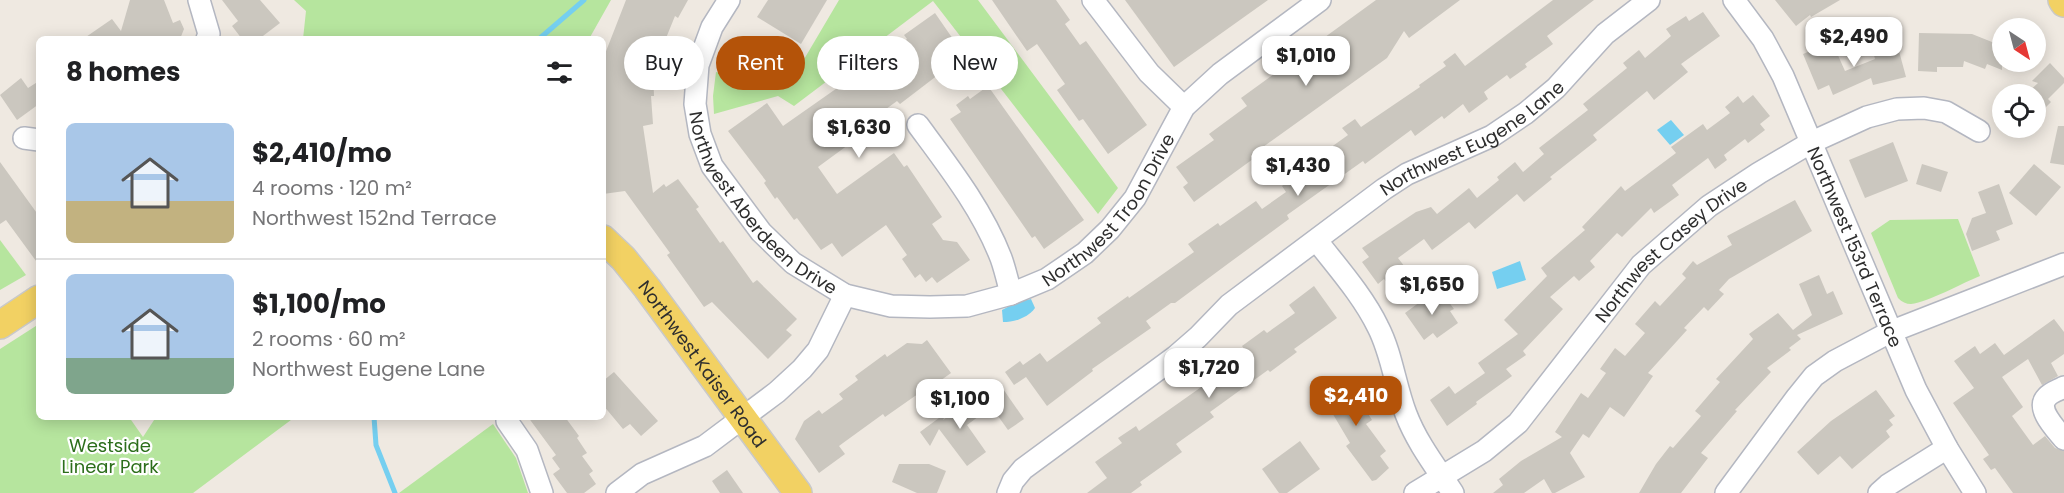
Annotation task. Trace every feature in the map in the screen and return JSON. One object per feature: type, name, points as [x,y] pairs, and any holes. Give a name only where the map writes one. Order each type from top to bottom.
[{"type":"main road","name":"Northwest Kaiser Road","points":[[606,242],[648,288],[798,493]]},
{"type":"main road","points":[[0,326],[36,301]]},
{"type":"street","points":[[199,0],[208,36]]},
{"type":"street","name":"Northwest Aberdeen Drive","points":[[729,0],[712,27],[698,65],[695,104],[700,134],[712,166],[761,232],[793,263],[845,295]]},
{"type":"street","points":[[1093,0],[1149,73],[1184,107]]},
{"type":"street","name":"Northwest Troon Drive","points":[[845,295],[891,306],[967,306],[1011,294],[1047,279],[1085,253],[1110,229],[1136,198],[1184,107],[1220,74],[1320,0]]},
{"type":"street","name":"Northwest Eugene Lane","points":[[1008,493],[1013,481],[1023,469],[1174,357],[1198,337],[1229,305],[1395,181],[1484,140],[1526,113],[1556,88],[1605,34],[1649,0]]},
{"type":"street","name":"Northwest 153rd Terrace","points":[[1734,0],[1763,39],[1783,76],[1916,390],[1947,448],[1975,493]]},
{"type":"street","name":"Northwest Casey Drive","points":[[1415,493],[1448,485],[1484,450],[1518,423],[1641,265],[1709,206],[1759,173],[1810,143],[1867,117],[1898,109],[1924,108],[1946,112],[1979,131]]},
{"type":"street","points":[[918,125],[976,208],[1001,259],[1011,294]]},
{"type":"street","points":[[1317,241],[1368,310],[1378,328],[1388,353],[1405,413],[1420,446],[1448,485]]},
{"type":"street","points":[[1726,493],[1814,376],[1835,361],[1890,332],[2064,264]]},
{"type":"street","points":[[617,493],[642,474],[705,446],[777,392],[802,369],[818,350],[845,295]]},
{"type":"street","points":[[2064,387],[2048,396],[2044,401],[2045,414],[2064,439]]},
{"type":"street","points":[[507,421],[527,450],[542,493]]},
{"type":"street","points":[[1879,493],[1947,448]]},
{"type":"green space","points":[[294,0],[611,0],[591,36],[303,36],[306,11]]},
{"type":"green space","points":[[839,0],[978,0],[1005,36],[960,36],[933,1],[887,36],[818,36]]},
{"type":"green space","points":[[817,37],[817,89],[794,106],[778,96],[714,114],[713,96],[716,72],[716,90],[805,90],[805,58]]},
{"type":"green space","points":[[1018,54],[1118,188],[1098,214],[1002,90],[1018,90]]},
{"type":"green space","points":[[1958,219],[1980,276],[1918,303],[1909,304],[1901,301],[1871,233],[1890,220]]},
{"type":"green space","points":[[0,240],[26,275],[0,290]]},
{"type":"green space","name":"Westside Linear Park","points":[[36,326],[36,420],[131,420],[143,437],[154,420],[291,420],[193,493],[0,493],[0,349]]},
{"type":"green space","points":[[493,424],[516,458],[528,493],[399,493]]},
{"type":"water","points":[[1671,120],[1684,135],[1670,145],[1657,130]]},
{"type":"water","points":[[1520,261],[1526,280],[1497,289],[1492,272]]},
{"type":"water","points":[[1031,299],[1035,308],[1029,314],[1016,320],[1003,322],[1002,310],[1017,302]]},
{"type":"building","points":[[130,0],[164,0],[173,23],[180,20],[184,29],[181,36],[87,36],[112,19],[121,31]]},
{"type":"building","points":[[222,0],[260,0],[280,23],[263,36],[240,36],[232,26],[238,21]]},
{"type":"building","points":[[626,0],[688,0],[678,18],[675,16],[667,36],[624,36],[624,90],[654,90],[654,96],[651,96],[653,124],[643,126],[653,193],[664,184],[666,187],[678,179],[699,207],[696,209],[720,243],[723,241],[753,283],[757,280],[797,319],[786,330],[792,335],[768,359],[712,302],[704,307],[667,255],[670,253],[625,191],[606,194],[606,51]]},
{"type":"building","points":[[768,0],[827,0],[805,37],[788,36],[757,17]]},
{"type":"building","points":[[992,0],[1056,0],[1070,20],[1065,24],[1080,45],[1086,41],[1147,125],[1108,154],[1083,119],[1079,121],[1057,90],[1065,84],[1037,44],[1027,51]]},
{"type":"building","points":[[1125,0],[1268,0],[1174,67]]},
{"type":"building","points":[[1376,0],[1460,0],[1409,38],[1404,31],[1387,58],[1263,147],[1251,156],[1253,159],[1194,202],[1183,187],[1188,183],[1176,167],[1214,140],[1209,134],[1247,106],[1241,98]]},
{"type":"building","points":[[1553,0],[1594,0],[1547,36],[1553,44],[1525,64],[1527,67],[1510,79],[1507,75],[1484,92],[1488,99],[1469,113],[1463,104],[1444,119],[1442,116],[1415,136],[1411,130],[1365,164],[1363,161],[1287,215],[1289,219],[1175,303],[1171,303],[1146,321],[1151,328],[1092,369],[1093,371],[1047,406],[1026,377],[1014,385],[1005,372],[1020,361],[1023,365],[1040,353],[1047,362],[1101,323],[1097,318],[1194,252],[1188,244],[1218,223],[1220,226],[1256,201],[1262,209],[1286,192],[1282,186],[1295,176],[1294,174],[1348,135],[1342,128],[1355,119],[1361,127],[1420,87],[1419,85],[1446,66],[1443,62],[1455,53],[1465,66]]},
{"type":"building","points":[[1775,0],[1840,0],[1811,17],[1810,15],[1796,26]]},
{"type":"building","points":[[1703,12],[1720,36],[1681,64],[1688,72],[1654,100],[1647,91],[1593,135],[1597,140],[1550,177],[1552,179],[1524,202],[1517,194],[1475,229],[1469,222],[1432,250],[1424,239],[1398,258],[1408,271],[1389,285],[1384,279],[1378,284],[1362,262],[1369,257],[1362,248],[1416,212],[1431,207],[1437,214],[1469,188],[1477,198],[1499,180],[1497,177],[1515,162],[1523,172],[1544,154],[1539,148],[1588,110],[1583,104],[1627,68],[1623,63],[1639,50],[1645,58],[1671,36],[1666,29],[1686,16],[1689,21]]},
{"type":"building","points":[[935,13],[951,36],[931,36],[931,80],[919,89],[919,36],[904,35]]},
{"type":"building","points":[[1919,33],[1972,34],[1992,42],[1992,66],[1987,64],[1985,69],[1964,61],[1963,67],[1937,67],[1937,72],[1918,71]]},
{"type":"building","points":[[1896,40],[1906,77],[1873,85],[1871,78],[1833,95],[1829,85],[1818,90],[1803,54],[1832,42],[1845,71],[1875,59],[1872,47]]},
{"type":"building","points":[[2050,63],[2064,78],[2064,83],[2048,99],[2051,102],[2046,107],[2046,84],[2037,84],[2032,81],[2041,72],[2046,72],[2046,67]]},
{"type":"building","points":[[21,78],[28,88],[36,83],[36,106],[17,120],[0,95]]},
{"type":"building","points":[[834,90],[918,90],[900,104],[897,101],[856,131],[857,133],[845,141],[848,145],[818,167],[837,194],[894,153],[904,167],[907,165],[942,217],[932,224],[943,240],[957,242],[970,260],[937,283],[932,277],[926,282],[920,274],[915,278],[902,259],[907,255],[886,225],[842,257],[832,243],[821,250],[797,218],[794,220],[777,197],[775,199],[764,183],[766,181],[728,131],[767,103],[783,126]]},
{"type":"building","points":[[982,90],[991,90],[1084,220],[1044,249],[1035,236],[1032,238],[950,119],[961,112],[956,105],[968,96],[970,99]]},
{"type":"building","points":[[1753,95],[1770,116],[1760,124],[1765,130],[1748,143],[1745,139],[1724,155],[1727,160],[1715,169],[1708,158],[1672,185],[1679,195],[1654,213],[1651,208],[1622,237],[1617,233],[1590,261],[1595,267],[1579,281],[1574,276],[1550,297],[1563,309],[1523,351],[1526,355],[1506,369],[1512,376],[1447,426],[1430,400],[1449,386],[1455,394],[1485,373],[1478,363],[1518,334],[1504,320],[1547,276],[1541,268],[1585,230],[1582,227],[1621,186],[1625,191],[1676,153],[1671,147],[1703,124],[1707,130],[1730,113],[1725,107],[1738,96],[1743,103]]},
{"type":"building","points":[[2058,126],[2064,126],[2064,165],[2050,163]]},
{"type":"building","points":[[1893,142],[1908,181],[1865,198],[1849,160]]},
{"type":"building","points":[[0,162],[36,212],[36,261],[6,220],[0,224]]},
{"type":"building","points":[[1922,164],[1948,172],[1941,192],[1916,184]]},
{"type":"building","points":[[2034,164],[2061,187],[2036,216],[2009,193]]},
{"type":"building","points":[[1999,184],[2013,224],[1996,231],[2000,240],[1972,251],[1966,234],[1972,218],[1986,213],[1978,192]]},
{"type":"building","points":[[1795,200],[1812,231],[1729,279],[1719,290],[1724,294],[1708,311],[1704,307],[1684,328],[1687,330],[1648,373],[1653,376],[1624,417],[1610,407],[1589,438],[1583,434],[1570,453],[1585,477],[1555,493],[1552,493],[1544,479],[1524,493],[1493,493],[1503,485],[1499,479],[1521,461],[1562,437],[1555,432],[1581,393],[1588,398],[1606,373],[1600,369],[1615,348],[1625,356],[1645,333],[1635,324],[1655,301],[1660,306],[1686,278],[1682,274],[1693,261],[1697,265],[1732,245],[1727,236]]},
{"type":"building","points":[[1819,275],[1827,294],[1833,291],[1843,314],[1797,335],[1801,339],[1789,348],[1791,350],[1767,368],[1771,372],[1735,410],[1737,411],[1701,453],[1708,458],[1681,493],[1639,493],[1670,446],[1673,448],[1701,416],[1695,411],[1720,382],[1716,379],[1753,339],[1749,334],[1778,313],[1793,330],[1812,315],[1799,284]]},
{"type":"building","points":[[1314,286],[1337,318],[1294,349],[1297,352],[1270,372],[1268,370],[1210,412],[1214,417],[1176,444],[1182,452],[1140,482],[1142,485],[1131,493],[1087,493],[1107,478],[1095,462],[1122,443],[1118,438],[1136,426],[1139,431],[1248,354],[1242,346],[1264,330],[1267,333],[1295,313],[1289,305]]},
{"type":"building","points":[[1435,291],[1441,300],[1445,297],[1454,309],[1450,311],[1458,323],[1437,338],[1433,333],[1424,340],[1405,313]]},
{"type":"building","points":[[2054,319],[2064,332],[2064,354],[2051,363],[2058,376],[2042,385],[2028,359],[2002,377],[2023,407],[2012,416],[2033,445],[2045,436],[2055,448],[2064,451],[2064,493],[2013,493],[1995,468],[1991,470],[1983,459],[1989,455],[1953,403],[1974,388],[1954,361],[1975,346],[1980,354],[1995,343],[2004,355]]},
{"type":"building","points":[[927,340],[951,373],[885,417],[883,414],[839,446],[845,454],[819,473],[795,439],[804,421],[819,410],[822,414],[843,399],[839,394],[858,380],[855,376],[885,354],[887,357],[907,343],[922,344]]},
{"type":"building","points":[[614,372],[658,421],[641,436],[630,424],[623,429],[606,409],[606,379]]},
{"type":"building","points":[[1353,376],[1364,395],[1358,398],[1372,420],[1366,424],[1386,451],[1380,456],[1389,468],[1372,481],[1346,446],[1350,443],[1321,394]]},
{"type":"building","points":[[1001,386],[1024,419],[1008,430],[985,398]]},
{"type":"building","points":[[1876,390],[1895,416],[1889,420],[1893,425],[1886,431],[1890,437],[1852,469],[1840,456],[1818,475],[1797,452],[1831,421]]},
{"type":"building","points":[[979,394],[990,408],[967,425],[986,452],[967,466],[939,429],[930,446],[920,432],[947,412],[943,420]]},
{"type":"building","points":[[530,420],[567,420],[579,436],[577,438],[587,453],[582,456],[593,471],[589,474],[596,484],[584,493],[567,493],[553,474],[560,469],[552,458],[556,455]]},
{"type":"building","points":[[1300,441],[1320,469],[1287,493],[1279,493],[1262,469]]},
{"type":"building","points":[[899,464],[929,464],[946,471],[937,493],[917,493],[892,482]]},
{"type":"building","points":[[727,470],[743,493],[720,493],[712,481]]},
{"type":"waterway","points":[[542,36],[584,0]]},
{"type":"waterway","points":[[374,420],[376,445],[395,493]]}]
